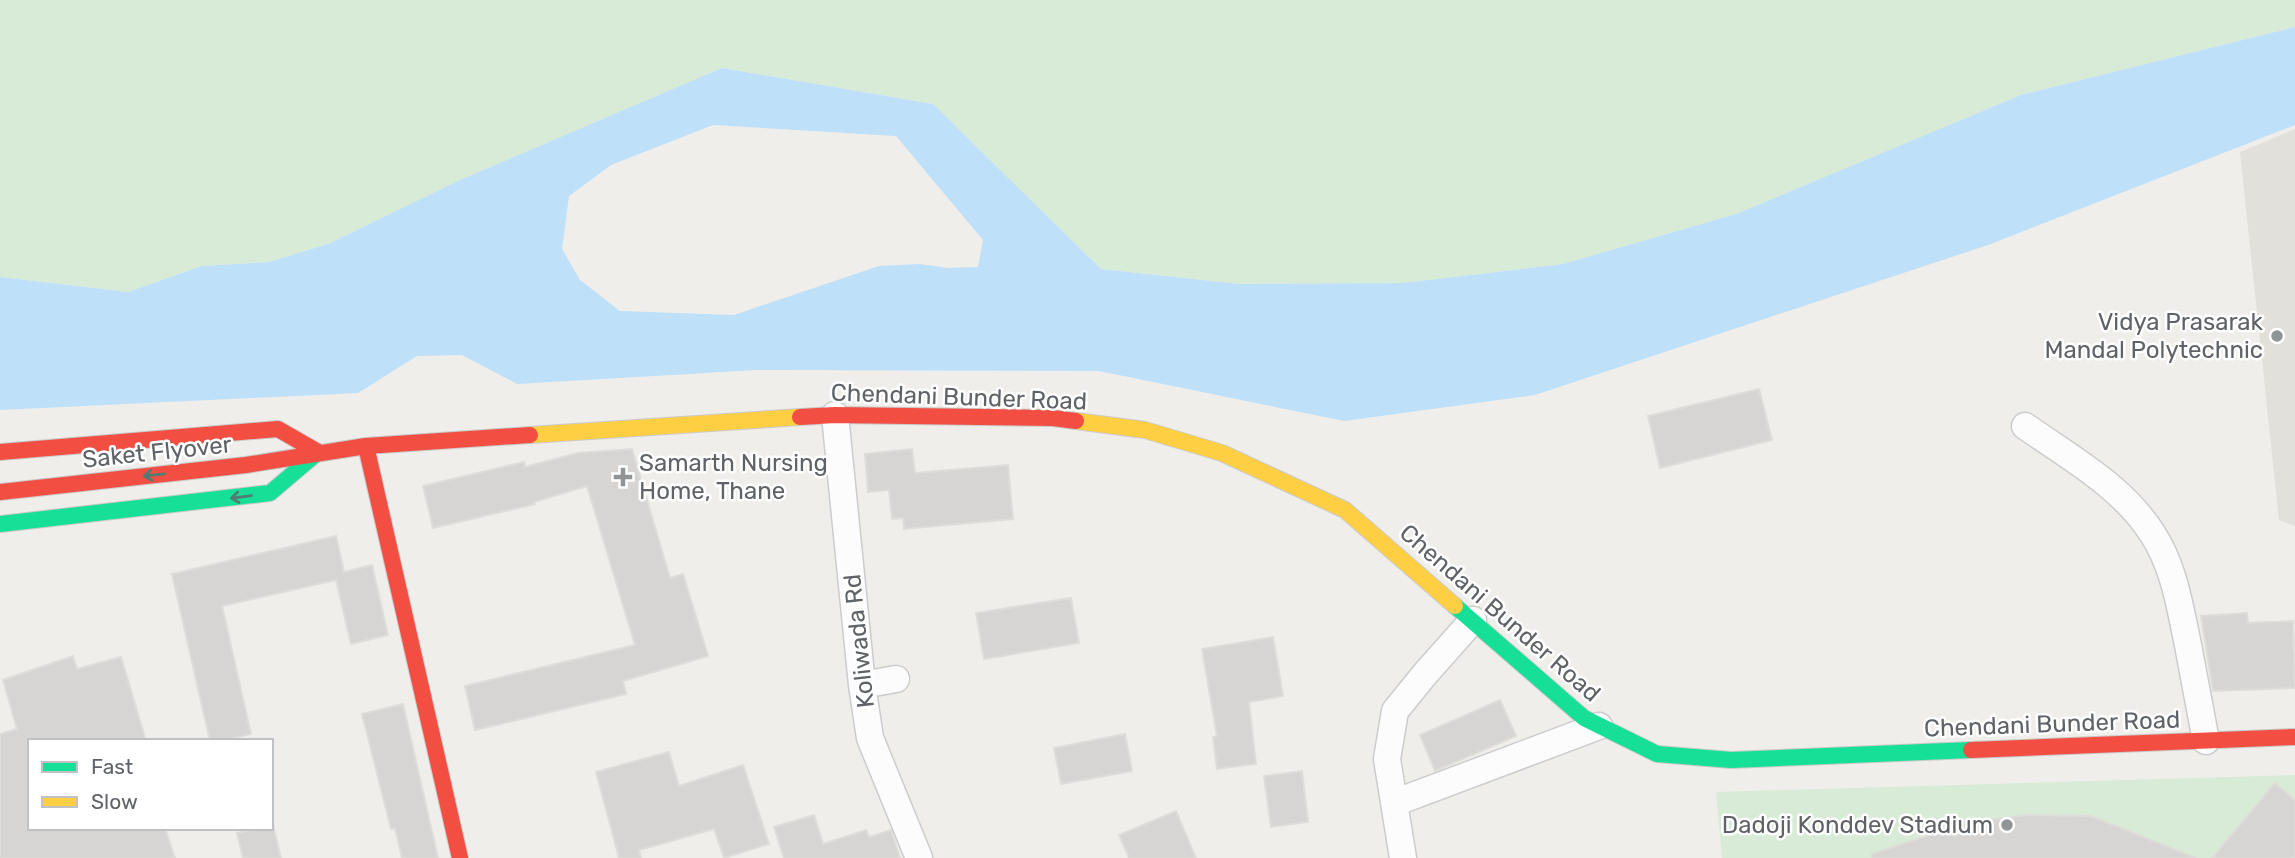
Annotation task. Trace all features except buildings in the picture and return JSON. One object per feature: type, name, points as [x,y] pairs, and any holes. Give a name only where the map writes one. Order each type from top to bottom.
[{"type":"main road","name":"Chendani Bunder Road","points":[[318,452],[366,446],[835,415],[1053,418],[1145,430],[1222,453],[1345,510],[1584,718],[1657,754],[1731,760],[2295,737]]},
{"type":"main road","points":[[0,452],[278,429],[318,452],[270,494],[0,524]]},
{"type":"main road","points":[[366,446],[460,858]]},
{"type":"main road","name":"Saket Flyover","points":[[0,492],[246,466],[318,452]]},
{"type":"street","name":"Koliwada Rd","points":[[835,415],[862,685],[870,738],[919,858]]},
{"type":"street","points":[[2025,426],[2100,478],[2152,532],[2167,560],[2178,594],[2206,740]]},
{"type":"street","points":[[1403,858],[1387,759],[1395,711],[1474,621]]},
{"type":"street","points":[[862,685],[895,679]]},
{"type":"street","points":[[1394,803],[1599,726]]},
{"type":"shaded area","name":"Vidya Prasarak Mandal Polytechnic","points":[[2295,129],[2295,526],[2279,520],[2240,152]]},
{"type":"green space","points":[[0,0],[2295,0],[2295,27],[2021,95],[1736,214],[1563,264],[1403,283],[1239,284],[1101,269],[933,104],[722,68],[460,180],[328,244],[269,262],[202,266],[128,292],[0,277]]},
{"type":"green space","name":"Dadoji Konddev Stadium","points":[[2295,775],[2295,858],[1722,858],[1716,792]]},
{"type":"water","points":[[2295,27],[2295,125],[1988,245],[1535,395],[1344,421],[1099,371],[757,370],[517,384],[462,355],[417,356],[358,393],[0,410],[0,277],[128,292],[202,266],[269,262],[328,244],[460,180],[722,68],[933,104],[1101,269],[1239,284],[1403,283],[1563,264],[1736,214],[2021,95]],"holes":[[[713,125],[896,136],[983,240],[978,267],[948,268],[920,264],[879,266],[734,315],[620,311],[580,280],[562,249],[569,196],[611,165]]]},
{"type":"traffic: fast","points":[[0,524],[270,493],[317,453]]},
{"type":"traffic: fast","points":[[1455,606],[1584,718],[1657,754],[1731,760],[1971,750]]},
{"type":"traffic: slow","points":[[530,435],[800,417]]},
{"type":"traffic: slow","points":[[1076,421],[1145,430],[1222,453],[1345,510],[1455,606]]},
{"type":"traffic: jam","points":[[800,417],[835,415],[1053,418],[1076,421]]},
{"type":"traffic: jam","points":[[0,452],[278,429],[318,452]]},
{"type":"traffic: jam","points":[[0,492],[246,465],[366,446],[530,435]]},
{"type":"traffic: jam","points":[[366,446],[460,858]]},
{"type":"traffic: jam","points":[[1971,750],[2295,737]]},
{"type":"place","name":"Vidya Prasarak Mandal Polytechnic","points":[[2277,336]]},
{"type":"place","name":"Samarth Nursing Home, Thane","points":[[623,477]]},
{"type":"place","name":"Dadoji Konddev Stadium","points":[[2007,825]]}]
